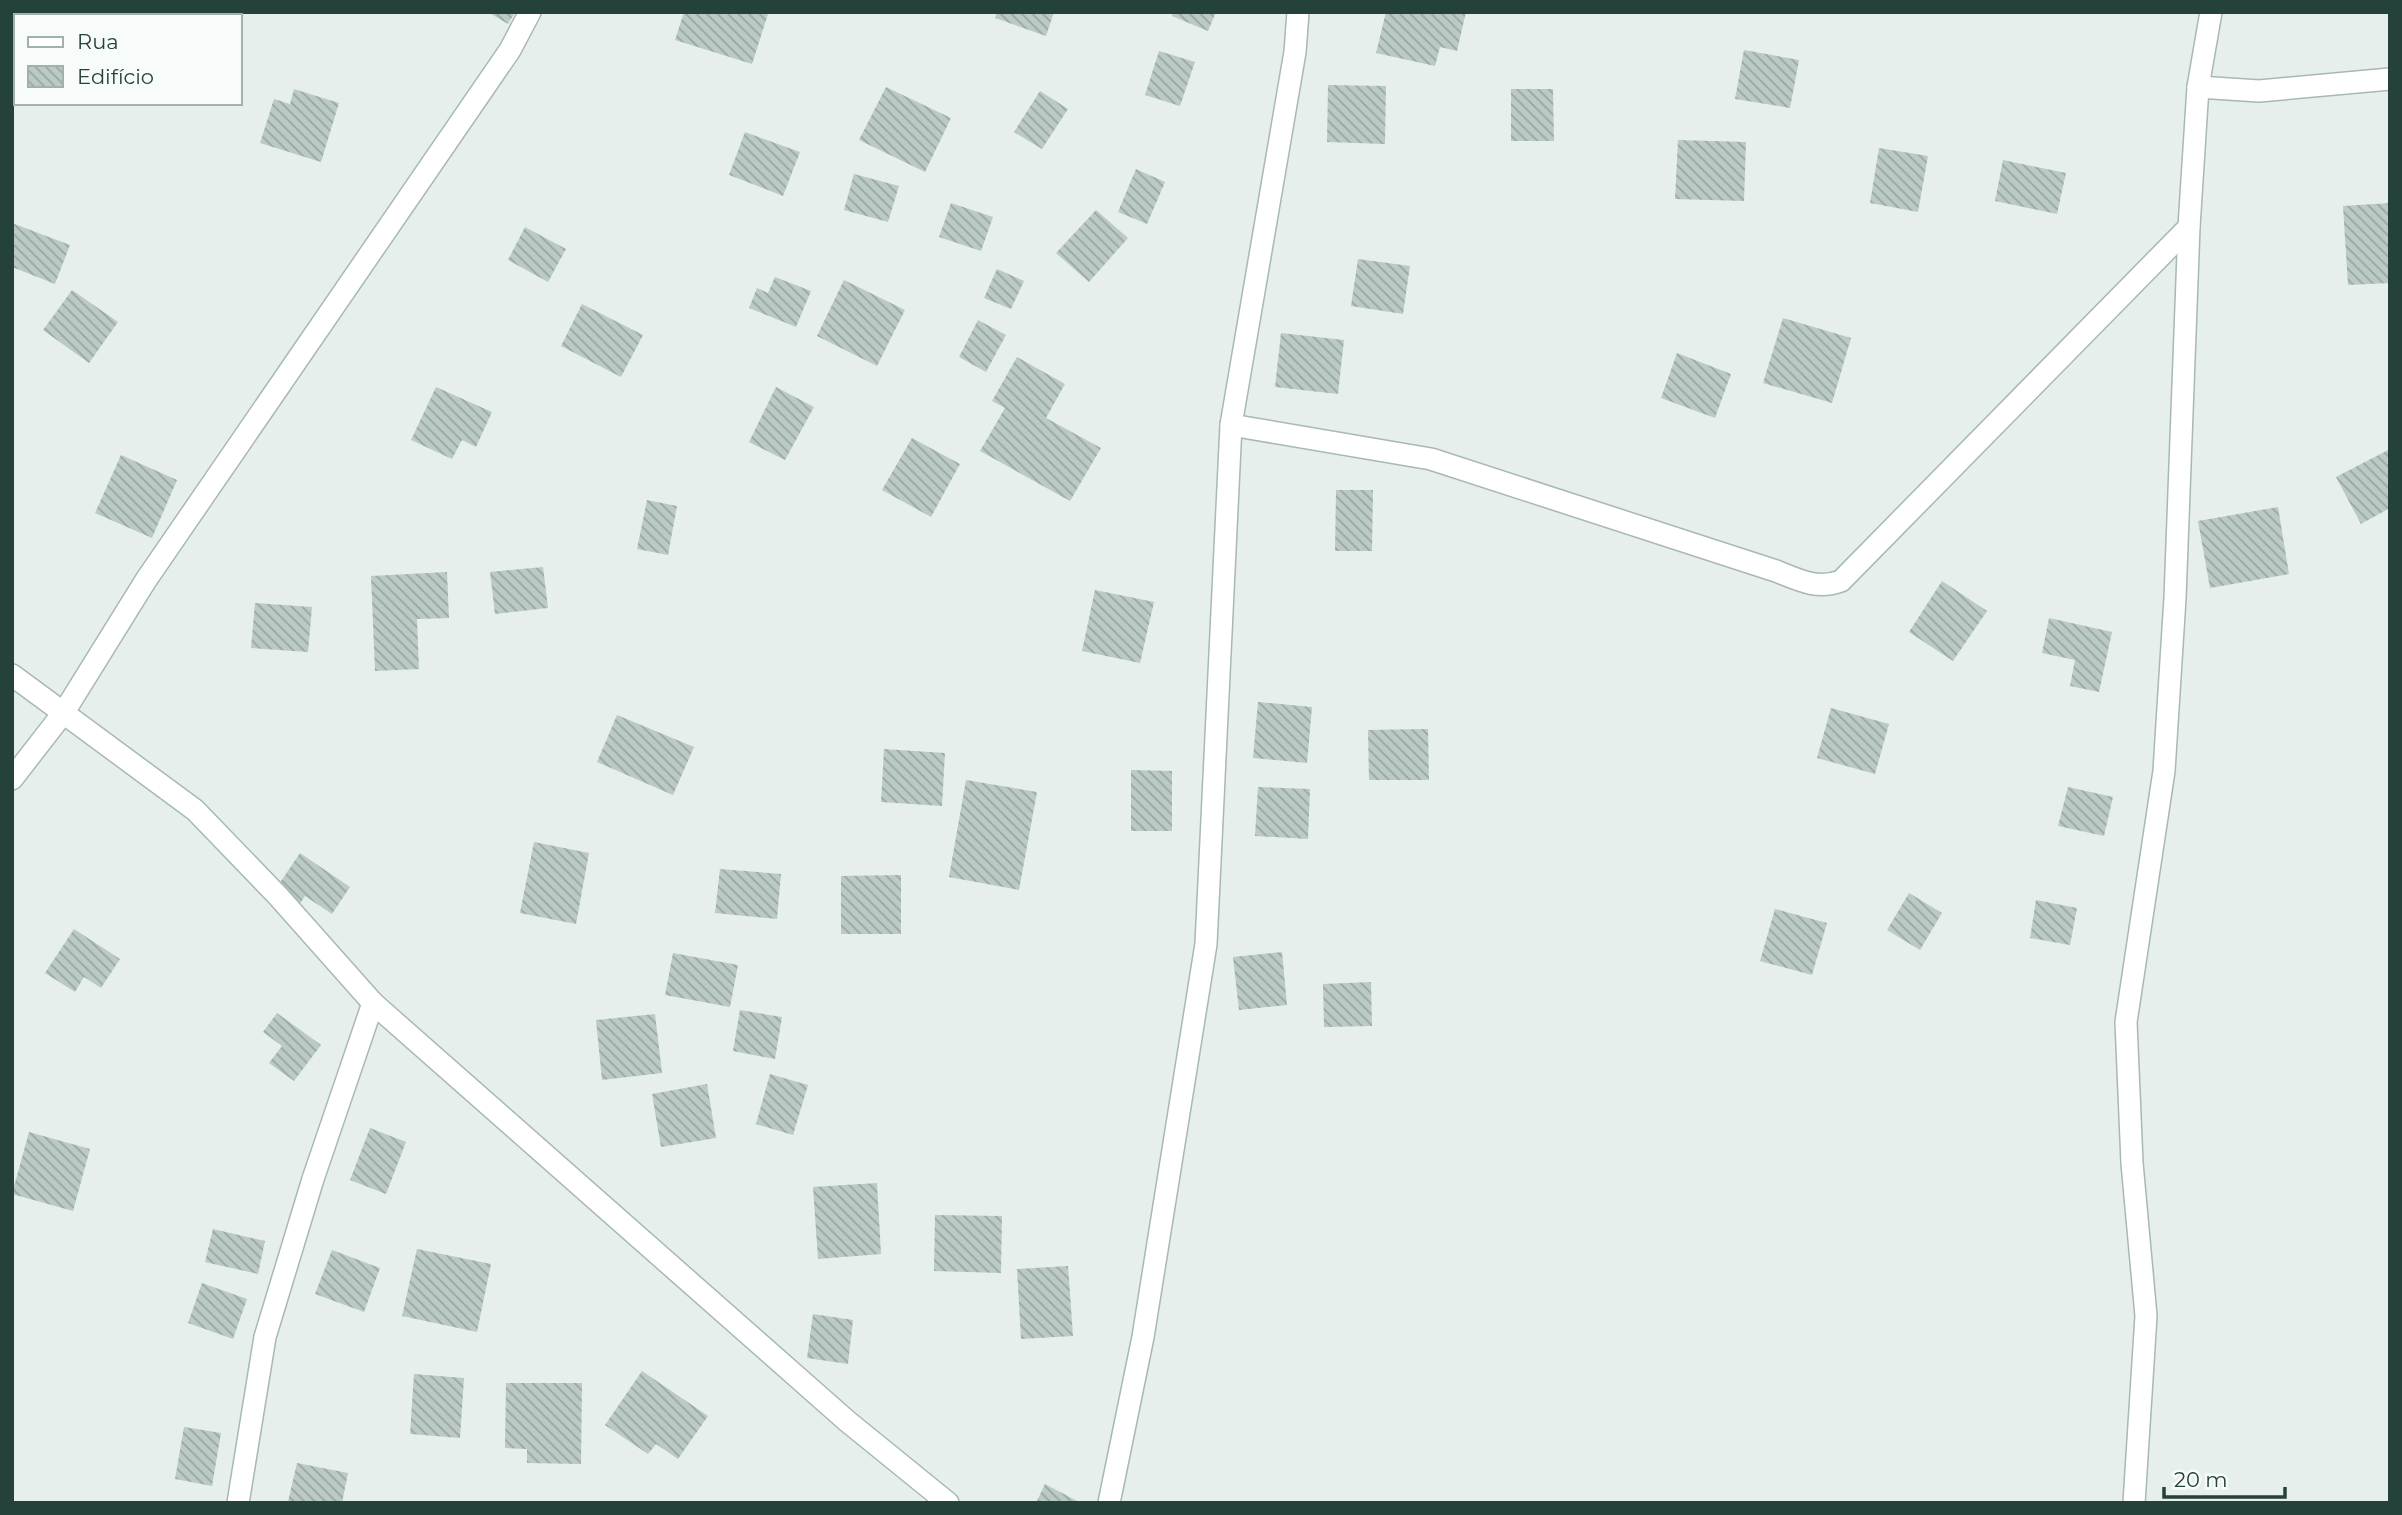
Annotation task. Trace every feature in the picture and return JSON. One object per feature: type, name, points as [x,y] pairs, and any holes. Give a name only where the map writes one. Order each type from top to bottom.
[{"type":"street","points":[[12,779],[64,712],[146,580],[510,50],[530,12]]},
{"type":"street","points":[[1109,1503],[1143,1337],[1206,944],[1231,425],[1295,52],[1298,12]]},
{"type":"street","points":[[2134,1503],[2146,1316],[2132,1163],[2126,1022],[2164,771],[2175,597],[2189,227],[2198,87],[2211,12]]},
{"type":"street","points":[[2198,87],[2259,91],[2390,79]]},
{"type":"street","points":[[1231,425],[1431,459],[1776,570],[1811,585],[1828,586],[1841,581],[2189,227]]},
{"type":"street","points":[[12,675],[195,810],[278,896],[373,1003],[847,1420],[948,1503]]},
{"type":"street","points":[[238,1503],[265,1337],[313,1179],[373,1003]]},
{"type":"building","points":[[488,12],[515,12],[508,24]]},
{"type":"building","points":[[684,12],[768,14],[752,64],[675,40]]},
{"type":"building","points":[[997,12],[1054,12],[1046,36],[995,18]]},
{"type":"building","points":[[1173,12],[1216,12],[1208,31],[1172,16]]},
{"type":"building","points":[[1386,12],[1466,12],[1457,51],[1440,47],[1435,66],[1376,53]]},
{"type":"building","points":[[1744,50],[1799,60],[1790,108],[1735,99]]},
{"type":"building","points":[[1159,51],[1195,62],[1180,106],[1145,95]]},
{"type":"building","points":[[1328,85],[1386,86],[1385,144],[1327,142]]},
{"type":"building","points":[[886,87],[951,118],[925,172],[859,140]]},
{"type":"building","points":[[294,89],[339,103],[321,162],[260,143],[274,99],[290,104]]},
{"type":"building","points":[[1511,89],[1553,89],[1554,141],[1511,141]]},
{"type":"building","points":[[1040,91],[1068,109],[1042,149],[1014,132]]},
{"type":"building","points":[[745,132],[800,152],[783,196],[729,175]]},
{"type":"building","points":[[1678,140],[1746,142],[1744,201],[1675,199]]},
{"type":"building","points":[[1879,148],[1928,156],[1918,212],[1870,203]]},
{"type":"building","points":[[2003,160],[2066,173],[2057,214],[1995,201]]},
{"type":"building","points":[[1136,169],[1165,182],[1147,224],[1118,212]]},
{"type":"building","points":[[854,174],[899,186],[888,222],[844,210]]},
{"type":"building","points":[[951,203],[993,217],[981,251],[939,237]]},
{"type":"building","points":[[2390,203],[2390,283],[2348,285],[2343,206]]},
{"type":"building","points":[[1096,210],[1128,238],[1089,282],[1056,253]]},
{"type":"building","points":[[12,223],[70,245],[55,284],[12,267]]},
{"type":"building","points":[[525,227],[566,249],[548,282],[508,260]]},
{"type":"building","points":[[1358,259],[1410,266],[1403,314],[1351,306]]},
{"type":"building","points":[[997,269],[1024,281],[1011,309],[984,298]]},
{"type":"building","points":[[775,277],[811,291],[796,327],[749,308],[757,288],[768,293]]},
{"type":"building","points":[[844,280],[905,310],[877,366],[817,336]]},
{"type":"building","points":[[72,290],[118,322],[89,363],[43,330]]},
{"type":"building","points":[[582,304],[643,335],[621,377],[561,346]]},
{"type":"building","points":[[1783,318],[1851,338],[1832,403],[1763,383]]},
{"type":"building","points":[[978,320],[1006,335],[986,372],[959,357]]},
{"type":"building","points":[[1281,333],[1344,340],[1338,394],[1275,387]]},
{"type":"building","points":[[1677,353],[1731,374],[1715,418],[1661,398]]},
{"type":"building","points":[[1017,357],[1065,384],[1046,418],[1101,448],[1070,501],[980,451],[1005,408],[992,401]]},
{"type":"building","points":[[436,387],[492,412],[476,447],[462,440],[452,459],[411,440]]},
{"type":"building","points":[[776,387],[814,407],[785,460],[749,442]]},
{"type":"building","points":[[912,438],[960,464],[931,517],[882,490]]},
{"type":"building","points":[[2390,449],[2390,508],[2361,524],[2336,477]]},
{"type":"building","points":[[121,455],[177,480],[152,538],[95,513]]},
{"type":"building","points":[[1336,490],[1373,490],[1372,551],[1335,551]]},
{"type":"building","points":[[647,500],[677,506],[668,555],[637,549]]},
{"type":"building","points":[[2278,507],[2289,574],[2210,588],[2198,521]]},
{"type":"building","points":[[543,567],[548,608],[495,614],[490,572]]},
{"type":"building","points":[[447,572],[449,618],[417,619],[419,669],[375,671],[371,576]]},
{"type":"building","points":[[1942,581],[1987,611],[1953,661],[1909,632]]},
{"type":"building","points":[[1095,590],[1154,602],[1140,663],[1082,651]]},
{"type":"building","points":[[255,603],[312,607],[308,652],[251,648]]},
{"type":"building","points":[[2049,618],[2112,632],[2099,692],[2070,686],[2075,660],[2042,653]]},
{"type":"building","points":[[1258,702],[1312,707],[1307,763],[1253,758]]},
{"type":"building","points":[[1831,708],[1889,724],[1875,774],[1817,758]]},
{"type":"building","points":[[617,715],[694,747],[673,795],[597,762]]},
{"type":"building","points":[[1428,729],[1429,780],[1369,780],[1368,730]]},
{"type":"building","points":[[884,749],[945,753],[942,806],[881,802]]},
{"type":"building","points":[[1131,770],[1172,771],[1172,831],[1131,831]]},
{"type":"building","points":[[966,780],[1037,792],[1019,890],[949,877]]},
{"type":"building","points":[[1258,787],[1310,789],[1308,839],[1255,836]]},
{"type":"building","points":[[2068,787],[2113,797],[2104,836],[2058,826]]},
{"type":"building","points":[[534,842],[589,853],[576,924],[520,913]]},
{"type":"building","points":[[300,853],[350,887],[332,914],[305,896],[299,905],[275,890]]},
{"type":"building","points":[[720,869],[781,874],[777,919],[715,913]]},
{"type":"building","points":[[901,875],[901,934],[841,934],[841,876]]},
{"type":"building","points":[[1909,893],[1942,913],[1920,950],[1887,930]]},
{"type":"building","points":[[2036,900],[2077,908],[2070,945],[2030,938]]},
{"type":"building","points":[[1775,909],[1827,923],[1812,975],[1760,961]]},
{"type":"building","points":[[74,929],[120,959],[101,988],[84,977],[75,992],[45,973]]},
{"type":"building","points":[[1282,952],[1287,1005],[1239,1010],[1233,957]]},
{"type":"building","points":[[673,953],[738,965],[730,1007],[665,995]]},
{"type":"building","points":[[1371,982],[1372,1026],[1324,1027],[1323,984]]},
{"type":"building","points":[[740,1010],[782,1017],[775,1059],[733,1051]]},
{"type":"building","points":[[277,1013],[321,1045],[294,1081],[269,1063],[282,1046],[263,1032]]},
{"type":"building","points":[[655,1014],[662,1073],[602,1080],[596,1020]]},
{"type":"building","points":[[770,1074],[808,1085],[793,1135],[756,1124]]},
{"type":"building","points":[[707,1084],[716,1138],[661,1147],[652,1094]]},
{"type":"building","points":[[370,1128],[406,1142],[386,1194],[350,1180]]},
{"type":"building","points":[[29,1132],[90,1149],[73,1211],[12,1194]]},
{"type":"building","points":[[877,1183],[881,1254],[818,1259],[813,1187]]},
{"type":"building","points":[[935,1215],[1002,1216],[1001,1273],[934,1271]]},
{"type":"building","points":[[213,1229],[265,1241],[258,1274],[205,1262]]},
{"type":"building","points":[[417,1249],[491,1264],[477,1332],[402,1316]]},
{"type":"building","points":[[332,1250],[380,1268],[364,1312],[315,1294]]},
{"type":"building","points":[[1068,1266],[1073,1336],[1021,1339],[1017,1269]]},
{"type":"building","points":[[202,1283],[247,1299],[233,1339],[188,1323]]},
{"type":"building","points":[[813,1314],[853,1320],[848,1364],[807,1358]]},
{"type":"building","points":[[642,1371],[708,1416],[678,1459],[656,1444],[648,1454],[605,1425]]},
{"type":"building","points":[[414,1374],[464,1378],[460,1438],[410,1434]]},
{"type":"building","points":[[506,1383],[582,1383],[581,1464],[527,1463],[527,1449],[505,1448]]},
{"type":"building","points":[[184,1427],[221,1433],[212,1486],[175,1479]]},
{"type":"building","points":[[297,1463],[348,1473],[342,1503],[288,1502]]},
{"type":"building","points":[[1045,1484],[1081,1503],[1036,1503]]}]
